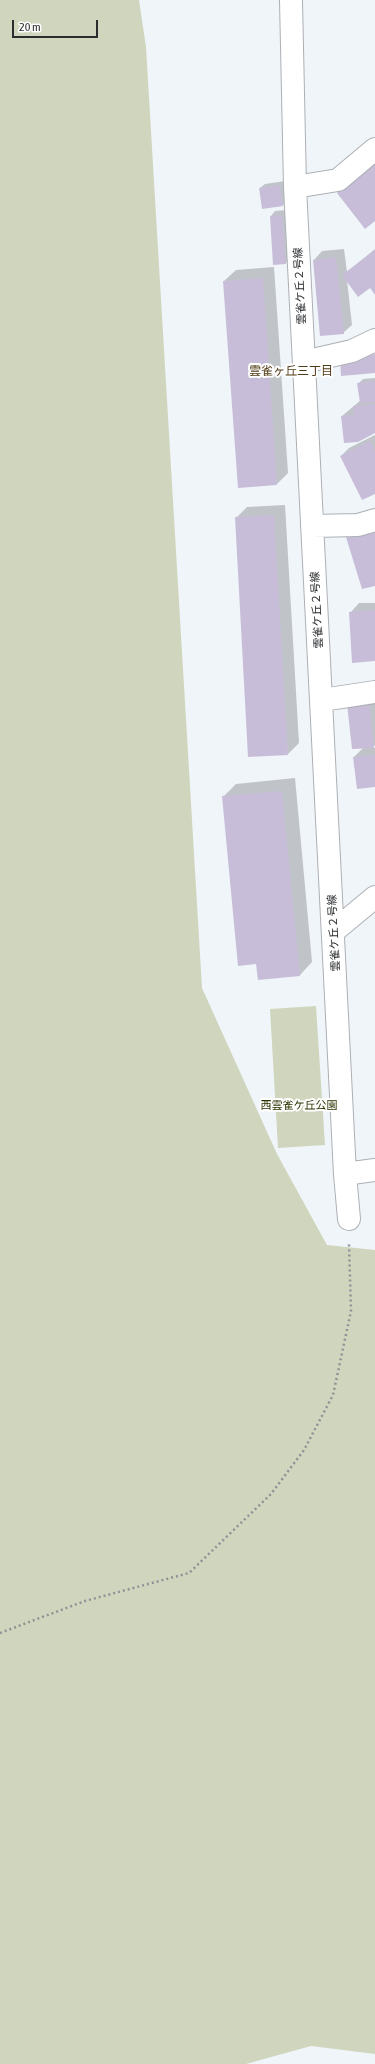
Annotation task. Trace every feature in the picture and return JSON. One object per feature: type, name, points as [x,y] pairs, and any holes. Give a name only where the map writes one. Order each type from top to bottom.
[{"type":"street","name":"雲雀ケ丘２号線","points":[[290,0],[295,187],[334,931],[345,1174],[349,1219]]},
{"type":"street","points":[[295,187],[338,180],[375,149]]},
{"type":"street","points":[[304,362],[352,351],[375,340]]},
{"type":"street","points":[[312,526],[358,525],[375,520]]},
{"type":"street","points":[[322,700],[375,692]]},
{"type":"street","points":[[334,931],[375,897]]},
{"type":"street","points":[[345,1174],[375,1170]]},
{"type":"path","points":[[0,1633],[85,1601],[189,1573],[271,1494],[304,1450],[333,1395],[351,1311],[349,1219]]},
{"type":"green space","points":[[0,0],[139,0],[146,47],[202,988],[277,1154],[327,1245],[375,1250],[375,2054],[311,2046],[246,2064],[0,2064]]},
{"type":"green space","name":"西雲雀ケ丘公園","points":[[316,1006],[325,1145],[278,1148],[270,1009]]},
{"type":"building","points":[[375,163],[375,221],[365,229],[337,193]]},
{"type":"building","points":[[280,185],[283,206],[262,209],[259,188]]},
{"type":"building","points":[[282,215],[286,264],[273,265],[270,216]]},
{"type":"building","points":[[375,250],[375,295],[370,288],[358,297],[342,275]]},
{"type":"building","points":[[336,257],[344,334],[320,336],[313,260]]},
{"type":"building","points":[[263,278],[277,485],[238,488],[223,281]]},
{"type":"building","points":[[375,354],[375,373],[341,376],[340,358]]},
{"type":"building","points":[[375,381],[375,402],[360,403],[357,383]]},
{"type":"building","points":[[375,404],[375,433],[358,442],[344,443],[341,416],[354,415],[353,406]]},
{"type":"building","points":[[370,441],[375,451],[375,494],[362,500],[340,456]]},
{"type":"building","points":[[274,515],[288,755],[248,757],[235,517]]},
{"type":"building","points":[[375,529],[375,586],[362,589],[346,537]]},
{"type":"building","points":[[375,610],[375,661],[352,663],[349,612]]},
{"type":"building","points":[[369,702],[374,748],[352,749],[347,704]]},
{"type":"building","points":[[375,755],[375,787],[357,789],[353,757]]},
{"type":"building","points":[[282,791],[300,976],[258,980],[256,964],[238,966],[222,796]]},
{"type":"district","name":"雲雀ヶ丘三丁目","points":[[291,371]]}]
